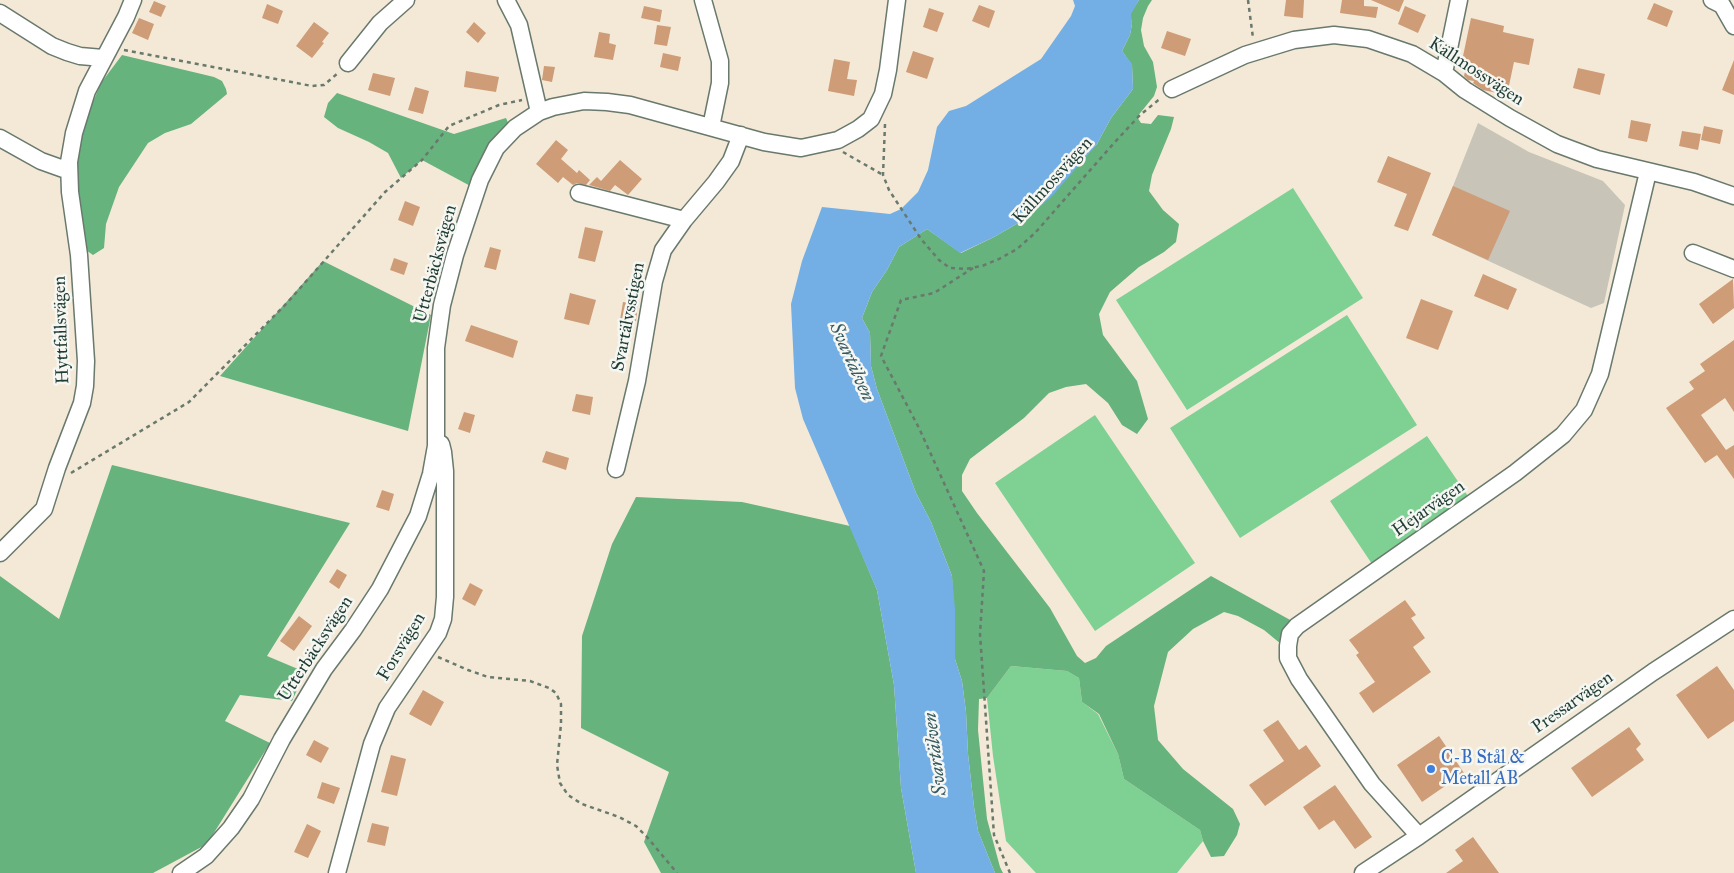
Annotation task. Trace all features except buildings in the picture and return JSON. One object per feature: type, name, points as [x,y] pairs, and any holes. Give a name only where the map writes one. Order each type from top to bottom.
[{"type":"street","name":"Hyttfallsvägen","points":[[0,553],[44,509],[63,452],[78,416],[85,386],[86,362],[78,256],[70,192],[69,171],[74,133],[86,91],[126,17],[133,0]]},
{"type":"street","points":[[348,63],[380,23],[406,0]]},
{"type":"street","points":[[506,0],[519,25],[538,105]]},
{"type":"street","points":[[703,0],[720,61],[720,83],[711,127]]},
{"type":"street","name":"Utterbäcksvägen","points":[[182,873],[206,856],[231,828],[251,799],[282,739],[324,669],[380,589],[418,516],[432,474],[436,446],[436,348],[442,305],[455,255],[480,180],[496,148],[538,105],[553,107],[584,101],[630,105],[764,142],[801,148],[838,140],[871,119],[883,94],[897,0]]},
{"type":"street","points":[[1444,73],[1459,0]]},
{"type":"street","points":[[1712,0],[1722,5],[1734,26]]},
{"type":"street","points":[[0,13],[52,46],[67,52],[80,56],[106,52]]},
{"type":"street","name":"Källmossvägen","points":[[1172,89],[1245,55],[1294,40],[1334,35],[1368,39],[1412,54],[1444,73],[1465,90],[1510,118],[1557,144],[1597,159],[1694,182],[1734,196]]},
{"type":"street","name":"Svartälvsstigen","points":[[616,469],[637,381],[656,273],[663,250],[684,220],[716,182],[730,161],[741,135]]},
{"type":"street","points":[[0,138],[41,162],[69,171]]},
{"type":"street","name":"Hejarvägen","points":[[1419,836],[1372,784],[1299,680],[1288,658],[1290,634],[1297,626],[1515,473],[1563,435],[1584,410],[1600,374],[1648,172]]},
{"type":"street","points":[[579,193],[684,220]]},
{"type":"street","points":[[1693,253],[1734,269]]},
{"type":"street","name":"Forsvägen","points":[[337,873],[372,744],[387,708],[438,633],[443,620],[446,598],[445,470],[443,452],[436,433]]},
{"type":"street","name":"Pressarvägen","points":[[1371,870],[1653,672],[1734,618]]},
{"type":"path","points":[[1248,0],[1254,52]]},
{"type":"path","points":[[106,52],[312,86],[324,85],[348,63]]},
{"type":"path","name":"Källmossvägen","points":[[883,175],[893,196],[921,239],[939,260],[950,268],[973,268],[1007,255],[1035,233],[1140,115],[1172,89]]},
{"type":"path","points":[[52,486],[79,467],[189,402],[287,303],[385,192],[422,160],[449,126],[499,104],[538,105]]},
{"type":"path","points":[[827,143],[883,175],[885,121]]},
{"type":"path","points":[[973,268],[934,293],[901,300],[881,356],[919,428],[984,571],[980,634],[994,835],[1010,873]]},
{"type":"path","points":[[425,651],[488,677],[530,681],[549,688],[556,693],[561,704],[557,765],[560,783],[568,795],[582,804],[619,817],[636,826],[677,873]]},
{"type":"shaded area","points":[[1478,123],[1529,152],[1603,181],[1625,205],[1604,303],[1591,308],[1432,235]]},
{"type":"green space","points":[[1139,0],[1152,0],[1143,18],[1141,30],[1144,46],[1153,62],[1157,87],[1154,96],[1137,117],[1141,123],[1151,124],[1158,115],[1174,117],[1152,175],[1149,191],[1163,210],[1179,224],[1176,242],[1164,252],[1139,267],[1110,292],[1099,314],[1103,335],[1137,381],[1148,419],[1137,434],[1122,425],[1108,403],[1086,384],[1066,387],[1049,393],[1024,418],[970,459],[962,475],[962,491],[1050,608],[1077,656],[1085,663],[1096,658],[1106,646],[1211,576],[1292,621],[1281,644],[1264,630],[1238,616],[1224,612],[1193,629],[1168,652],[1154,706],[1158,740],[1183,769],[1233,809],[1240,824],[1237,835],[1224,856],[1211,857],[1200,830],[1124,779],[1118,754],[1099,714],[1082,702],[1079,678],[1067,671],[1011,666],[987,698],[979,699],[978,730],[987,819],[1003,873],[995,873],[978,831],[974,807],[968,754],[966,712],[962,681],[955,659],[952,576],[931,522],[916,493],[877,389],[871,366],[870,333],[862,318],[872,292],[887,270],[899,247],[927,229],[961,253],[994,237],[1027,218],[1097,144],[1111,118],[1133,89],[1132,65],[1122,51],[1130,35],[1132,24],[1130,14]]},
{"type":"green space","points":[[122,55],[214,77],[222,81],[227,94],[191,124],[165,133],[148,143],[119,187],[106,224],[104,248],[93,255],[80,246],[76,214],[78,156],[84,123],[101,83]]},
{"type":"green space","points":[[337,93],[454,134],[506,118],[511,129],[476,189],[422,160],[401,178],[388,153],[338,128],[324,117],[328,103]]},
{"type":"green space","points":[[1293,188],[1363,298],[1187,410],[1116,300]]},
{"type":"green space","points":[[323,261],[431,315],[408,431],[220,376]]},
{"type":"green space","points":[[1347,315],[1417,425],[1240,538],[1170,428]]},
{"type":"green space","points":[[1095,415],[1195,563],[1095,631],[995,483]]},
{"type":"green space","points":[[1427,436],[1470,499],[1372,564],[1330,501]]},
{"type":"green space","points":[[112,465],[350,523],[267,656],[305,672],[292,701],[240,695],[225,721],[270,743],[207,844],[153,873],[0,873],[0,576],[59,619]]},
{"type":"green space","points":[[636,497],[742,502],[850,526],[877,590],[894,685],[901,788],[916,873],[661,873],[644,842],[669,772],[581,728],[582,636],[612,544]]},
{"type":"green space","points":[[1011,666],[1067,671],[1079,678],[1082,702],[1098,714],[1118,754],[1124,779],[1200,830],[1203,841],[1177,873],[1036,873],[1006,841],[993,756],[987,698]]},
{"type":"water","name":"Svartälven","points":[[1073,0],[1139,0],[1131,14],[1130,35],[1122,51],[1132,64],[1133,89],[1111,118],[1097,144],[1053,195],[1027,218],[994,237],[960,253],[927,229],[899,247],[887,270],[872,292],[862,318],[870,333],[871,366],[877,389],[916,493],[931,522],[952,576],[955,609],[955,659],[962,681],[966,712],[968,754],[974,807],[978,831],[995,873],[916,873],[901,788],[894,685],[877,590],[803,419],[795,388],[791,304],[802,261],[822,207],[890,214],[901,209],[918,192],[928,170],[937,127],[949,111],[966,106],[1041,59],[1071,16],[1075,6]]},
{"type":"place","name":"C-B Stål & Metall AB","points":[[1431,769]]}]
